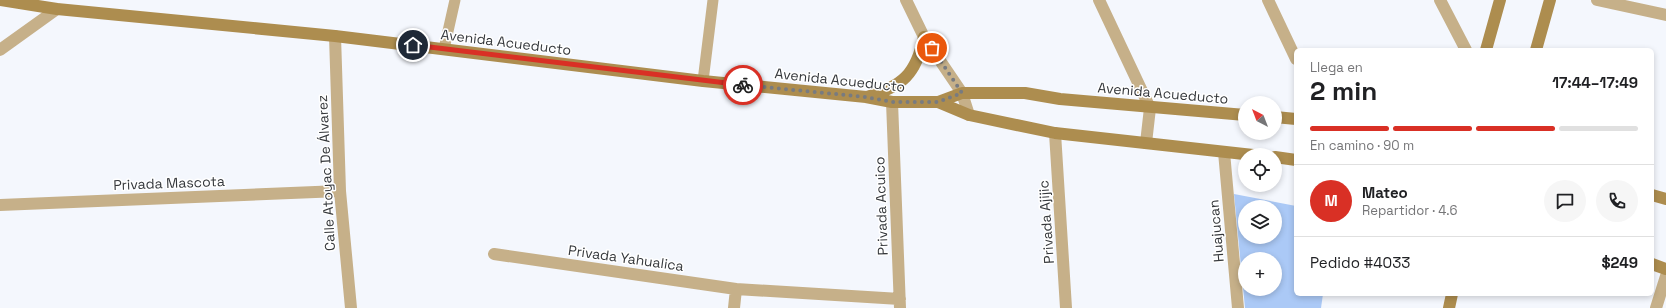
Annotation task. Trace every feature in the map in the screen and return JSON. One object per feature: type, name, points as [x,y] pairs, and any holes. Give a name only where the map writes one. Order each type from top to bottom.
[{"type":"street","name":"Avenida Acueducto","points":[[0,0],[57,9],[335,36],[703,81],[866,97],[892,102],[938,102],[962,93],[1025,93],[1060,99],[1238,114]]},
{"type":"street","points":[[906,0],[924,37],[962,93],[969,115]]},
{"type":"street","points":[[1099,0],[1150,108],[1146,143]]},
{"type":"street","points":[[1268,0],[1294,55]]},
{"type":"street","points":[[1440,0],[1465,48]]},
{"type":"street","points":[[1487,48],[1500,0]]},
{"type":"street","points":[[1537,48],[1550,0]]},
{"type":"street","points":[[1597,0],[1666,15]]},
{"type":"street","points":[[0,50],[57,9]]},
{"type":"street","name":"Calle Atoyac De Álvarez","points":[[335,36],[340,191],[351,308]]},
{"type":"street","points":[[866,97],[896,86],[913,70],[918,59],[924,37]]},
{"type":"street","name":"Privada Acuico","points":[[892,102],[900,304]]},
{"type":"street","name":"Avenida Acueducto","points":[[938,102],[969,115],[1055,133],[1238,153]]},
{"type":"street","points":[[1282,118],[1294,119]]},
{"type":"street","name":"Privada Ajijic","points":[[1055,133],[1066,308]]},
{"type":"street","name":"Huajucan","points":[[1224,152],[1238,308]]},
{"type":"street","points":[[1282,158],[1294,160]]},
{"type":"street","name":"Privada Mascota","points":[[0,205],[340,191]]},
{"type":"street","points":[[1654,196],[1666,199]]},
{"type":"street","name":"Privada Yahualica","points":[[494,254],[736,289],[900,304]]},
{"type":"street","points":[[1654,265],[1666,269]]},
{"type":"street","points":[[1656,308],[1666,276]]},
{"type":"street","points":[[734,308],[736,289]]},
{"type":"street","points":[[1449,308],[1452,296]]},
{"type":"lane","points":[[444,49],[455,0]]},
{"type":"lane","points":[[703,81],[713,0]]},
{"type":"building","points":[[1234,194],[1265,200],[1238,200],[1238,235]]},
{"type":"building","points":[[1282,203],[1294,206],[1294,296],[1323,296],[1321,308],[1245,308],[1244,296],[1282,296],[1282,252],[1240,252],[1239,244],[1282,244]]},
{"type":"way so far","points":[[743,85],[866,97],[892,102],[938,102],[962,93],[932,48]]},
{"type":"route","points":[[413,45],[743,85]]}]
